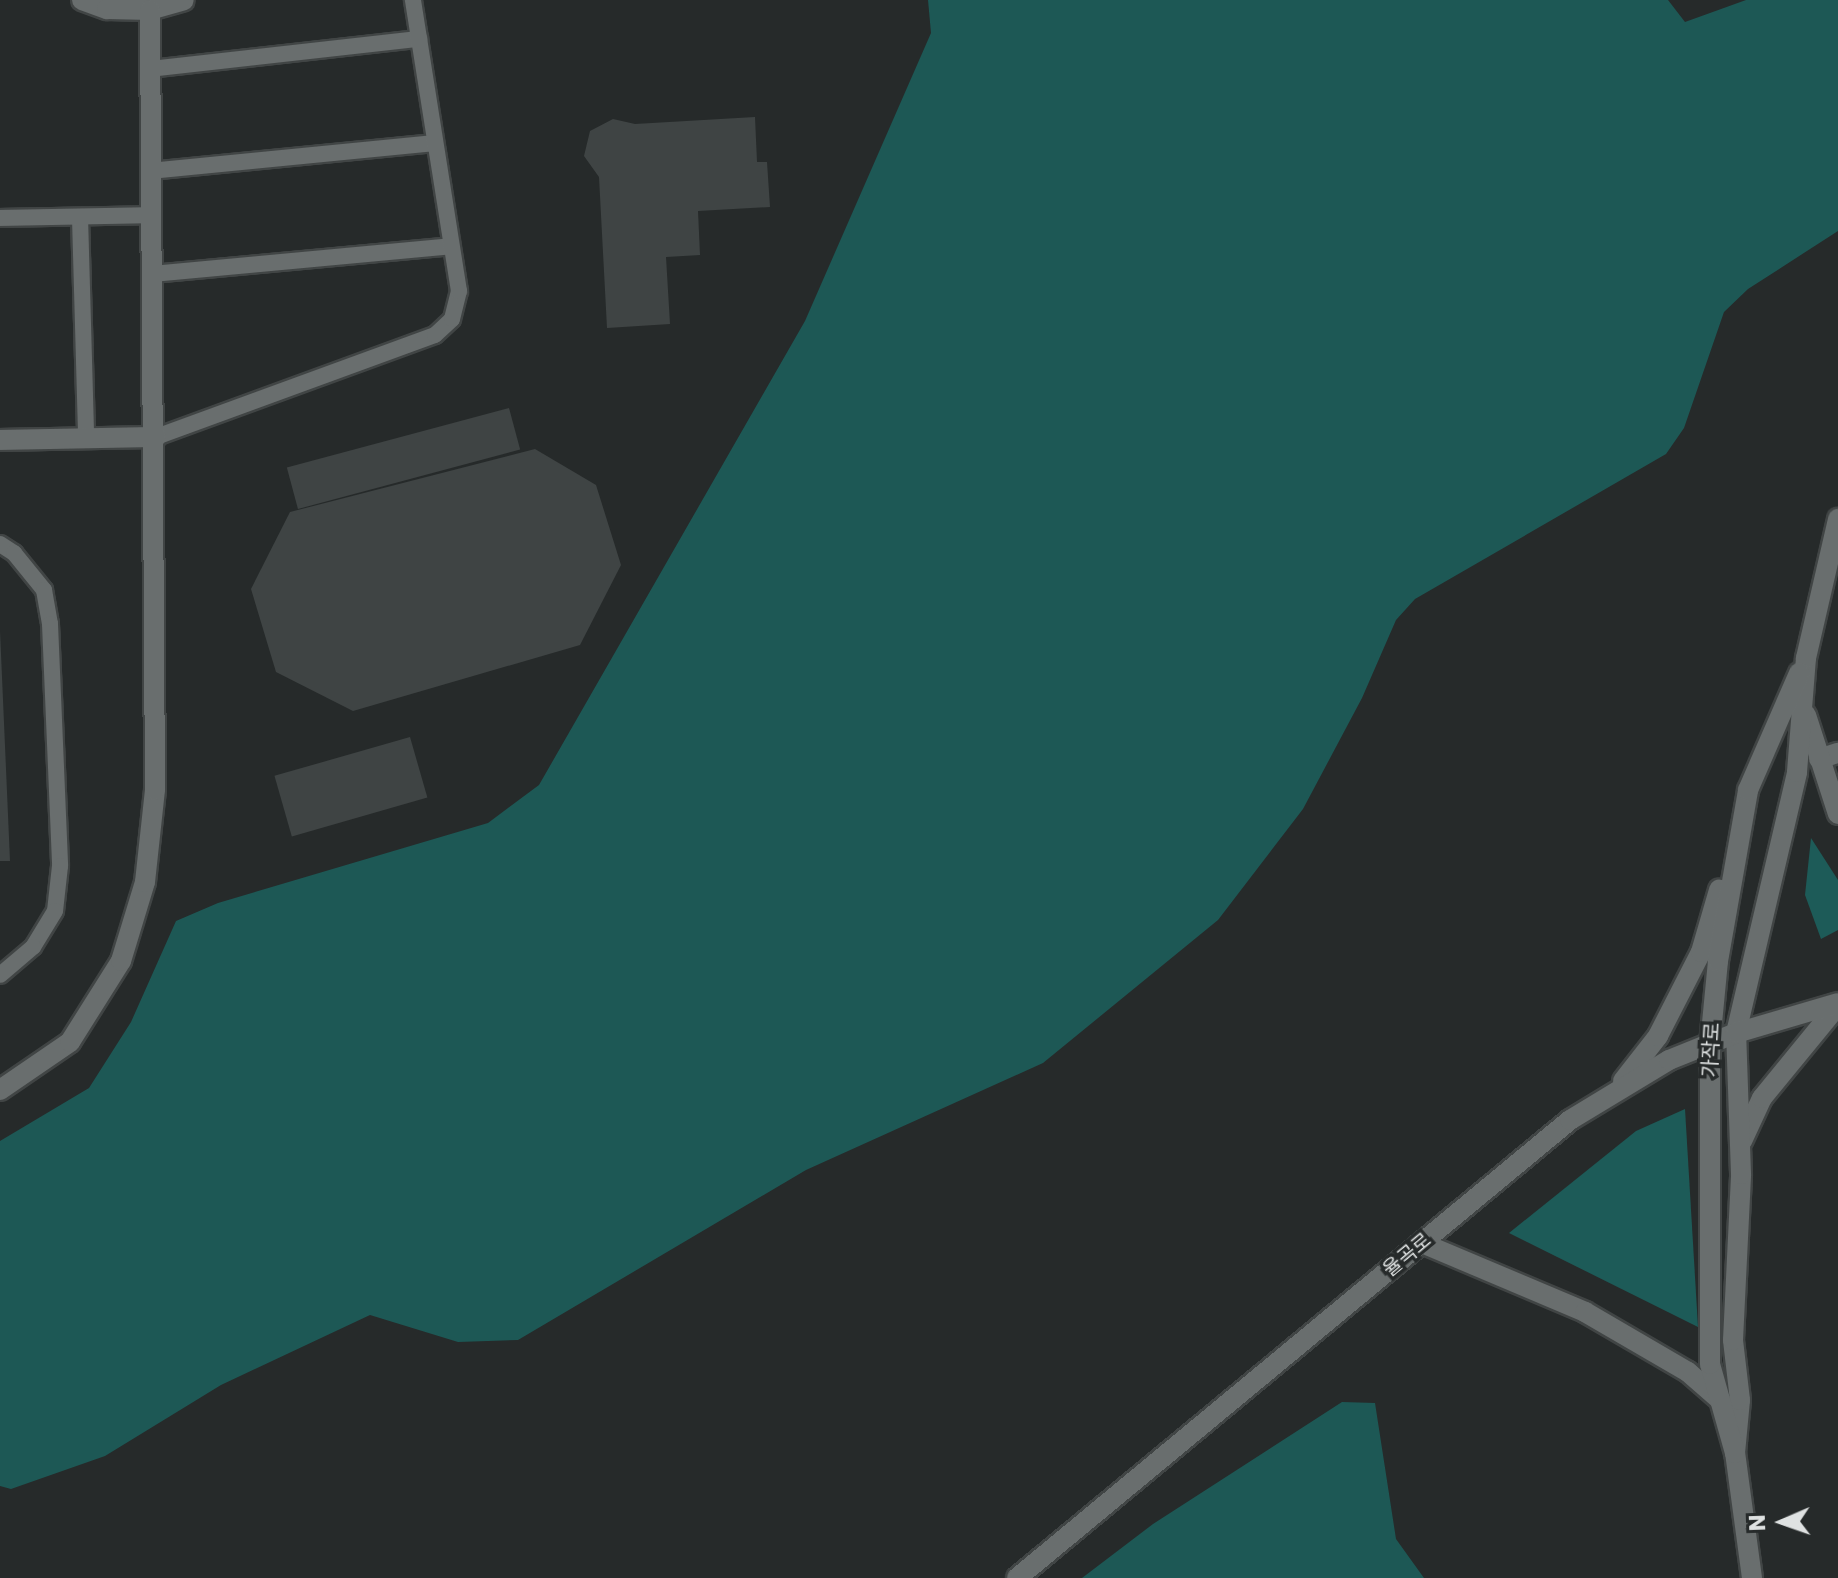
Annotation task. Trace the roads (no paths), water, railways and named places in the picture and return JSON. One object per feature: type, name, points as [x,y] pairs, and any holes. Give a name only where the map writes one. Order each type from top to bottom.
[{"type":"street","points":[[82,0],[107,9],[150,10],[184,0]]},
{"type":"street","points":[[0,1090],[70,1042],[121,961],[145,882],[155,790],[156,437],[150,10]]},
{"type":"street","points":[[0,440],[156,437]]},
{"type":"street","name":"가작로","points":[[1735,1453],[1740,1400],[1733,1340],[1740,1144],[1736,1033],[1797,772],[1806,658],[1838,519]]},
{"type":"street","name":"가작로","points":[[1752,1578],[1735,1453],[1710,1364],[1710,1044],[1718,961],[1748,790],[1806,658]]},
{"type":"street","points":[[1802,702],[1828,756],[1838,814]]},
{"type":"street","points":[[1620,1085],[1658,1036],[1701,952],[1748,790]]},
{"type":"street","points":[[1740,1144],[1762,1098],[1838,1004]]},
{"type":"street","name":"율곡로","points":[[1017,1578],[1570,1120],[1620,1085],[1736,1033],[1838,1004]]},
{"type":"street","points":[[1422,1243],[1585,1312],[1688,1372],[1720,1400]]},
{"type":"lane","points":[[156,437],[435,335],[452,319],[459,291],[413,0]]},
{"type":"lane","points":[[150,69],[419,39]]},
{"type":"lane","points":[[150,171],[435,143]]},
{"type":"lane","points":[[0,218],[151,215]]},
{"type":"lane","points":[[80,217],[86,438]]},
{"type":"lane","points":[[152,274],[451,246]]},
{"type":"lane","points":[[0,544],[14,553],[44,590],[60,866],[55,911],[33,947],[0,975]]}]
